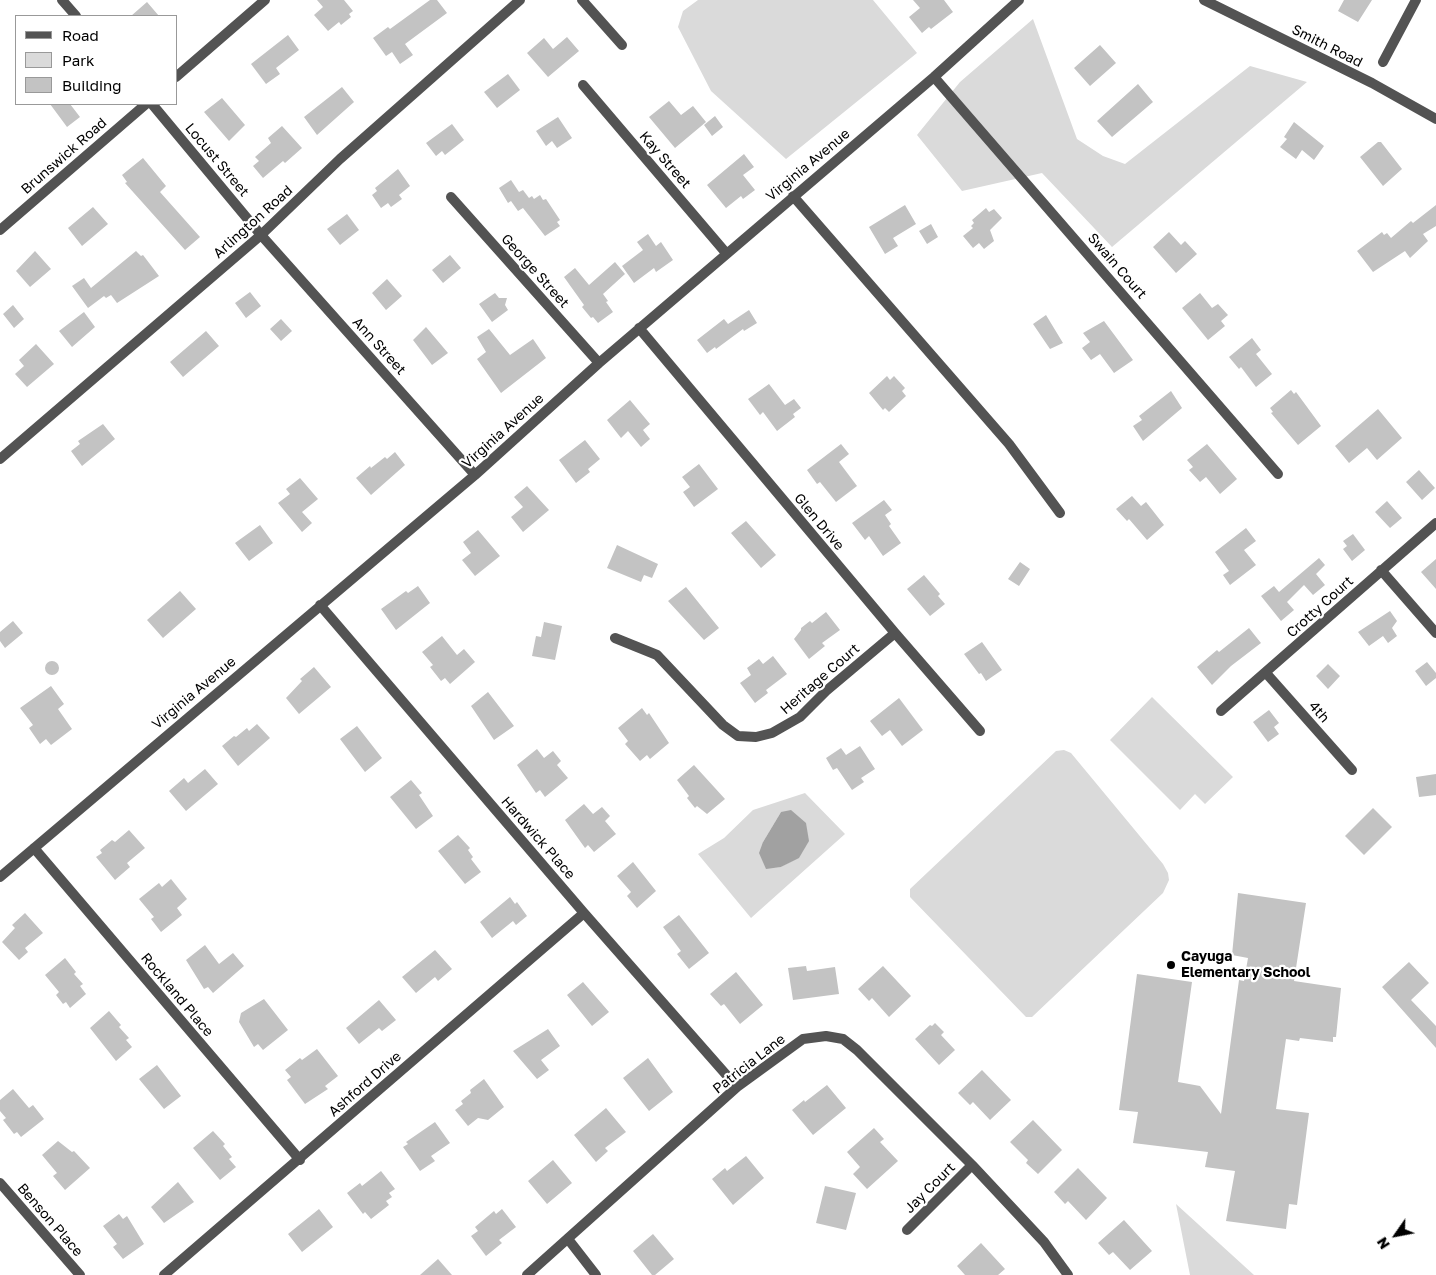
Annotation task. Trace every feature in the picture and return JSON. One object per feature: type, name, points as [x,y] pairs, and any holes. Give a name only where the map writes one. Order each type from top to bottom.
[{"type":"street","points":[[62,0],[75,15]]},
{"type":"street","points":[[178,75],[265,0]]},
{"type":"street","name":"Arlington Road","points":[[0,459],[261,235],[340,159],[520,0]]},
{"type":"street","points":[[582,0],[622,45]]},
{"type":"street","name":"Virginia Avenue","points":[[0,877],[320,604],[475,475],[639,328],[934,77],[1018,0]]},
{"type":"street","name":"Smith Road","points":[[1204,0],[1372,83],[1436,119]]},
{"type":"street","points":[[1383,62],[1416,0]]},
{"type":"street","name":"Swain Court","points":[[934,77],[1278,474]]},
{"type":"street","name":"Kay Street","points":[[583,85],[726,253]]},
{"type":"street","name":"Brunswick Road","points":[[0,230],[145,105]]},
{"type":"street","name":"Locust Street","points":[[153,105],[261,235]]},
{"type":"street","points":[[793,196],[1008,444],[1060,513]]},
{"type":"street","name":"George Street","points":[[451,197],[599,363]]},
{"type":"street","name":"Ann Street","points":[[261,235],[475,475]]},
{"type":"street","name":"Glen Drive","points":[[639,328],[895,633],[980,731]]},
{"type":"street","name":"Crotty Court","points":[[1221,711],[1436,523]]},
{"type":"street","points":[[1381,570],[1436,633]]},
{"type":"street","name":"Hardwick Place","points":[[320,604],[737,1087]]},
{"type":"street","name":"Heritage Court","points":[[614,638],[657,655],[723,725],[738,736],[756,737],[772,733],[800,716],[826,691],[895,633]]},
{"type":"street","name":"4th","points":[[1266,673],[1352,770]]},
{"type":"street","name":"Rockland Place","points":[[34,848],[300,1160]]},
{"type":"street","name":"Ashford Drive","points":[[164,1275],[300,1160],[584,912]]},
{"type":"street","name":"Patricia Lane","points":[[527,1275],[737,1087],[803,1039],[826,1036],[843,1039],[857,1050],[1044,1242],[1068,1275]]},
{"type":"street","name":"Jay Court","points":[[907,1230],[972,1166]]},
{"type":"street","name":"Benson Place","points":[[0,1183],[80,1275]]},
{"type":"street","points":[[568,1239],[596,1275]]},
{"type":"green space","points":[[698,0],[873,0],[917,53],[786,159],[711,91],[678,27],[683,11]]},
{"type":"green space","points":[[1033,19],[1077,139],[1103,156],[1125,164],[1250,66],[1307,82],[1112,247],[1042,173],[962,191],[917,135],[960,82]]},
{"type":"green space","points":[[1152,697],[1233,777],[1205,804],[1195,794],[1180,810],[1110,740]]},
{"type":"green space","points":[[1064,750],[1071,753],[1163,864],[1168,873],[1169,880],[1163,893],[1032,1017],[1026,1017],[910,897],[910,889],[1056,751]]},
{"type":"green space","points":[[805,793],[845,834],[751,918],[698,854],[724,838],[753,810]],"holes":[[[781,812],[799,857],[781,867],[766,868],[763,842]]]},
{"type":"green space","points":[[1176,1204],[1254,1275],[1190,1275]]},
{"type":"shaded area","points":[[791,810],[806,823],[809,841],[799,858],[781,867],[766,869],[759,853],[763,842],[781,812]]},
{"type":"building","points":[[317,0],[344,0],[353,11],[349,14],[351,17],[341,25],[339,22],[328,31],[314,15],[323,7]]},
{"type":"building","points":[[430,0],[437,0],[447,13],[405,44],[413,55],[400,64],[392,52],[386,56],[373,38],[388,27],[390,29]]},
{"type":"building","points":[[913,0],[944,0],[953,12],[931,29],[929,27],[922,33],[909,17],[920,8]]},
{"type":"building","points":[[1344,0],[1372,0],[1358,22],[1338,11]]},
{"type":"building","points":[[147,2],[158,15],[132,15]]},
{"type":"building","points":[[288,35],[299,50],[276,68],[280,74],[266,84],[251,64]]},
{"type":"building","points":[[567,37],[579,51],[548,77],[527,53],[544,38],[553,49]]},
{"type":"building","points":[[1100,45],[1116,63],[1090,86],[1074,68]]},
{"type":"building","points":[[508,74],[520,90],[497,108],[484,92]]},
{"type":"building","points":[[1138,84],[1153,102],[1112,137],[1097,121]]},
{"type":"building","points":[[342,87],[354,102],[317,135],[304,117]]},
{"type":"building","points":[[222,98],[245,125],[229,141],[204,112]]},
{"type":"building","points":[[669,101],[681,115],[693,106],[706,122],[675,148],[649,117]]},
{"type":"building","points":[[51,105],[71,105],[80,117],[67,127]]},
{"type":"building","points":[[715,116],[723,127],[712,136],[704,125]]},
{"type":"building","points":[[558,117],[572,138],[557,148],[552,141],[546,146],[536,131]]},
{"type":"building","points":[[1294,122],[1324,146],[1314,160],[1302,150],[1296,159],[1280,147],[1287,139],[1284,137]]},
{"type":"building","points":[[452,124],[464,140],[445,155],[442,151],[436,156],[426,143]]},
{"type":"building","points":[[282,126],[302,148],[285,163],[283,161],[263,178],[253,166],[259,161],[255,157],[271,143],[268,138]]},
{"type":"building","points":[[1378,142],[1381,142],[1402,169],[1383,186],[1360,157]]},
{"type":"building","points":[[744,154],[754,167],[743,175],[755,190],[743,199],[741,196],[726,208],[707,185]]},
{"type":"building","points":[[143,158],[166,186],[160,192],[200,237],[185,250],[125,183],[127,182],[122,175]]},
{"type":"building","points":[[398,169],[410,186],[399,195],[402,199],[391,207],[388,203],[381,208],[372,195],[377,191],[375,188]]},
{"type":"building","points":[[511,180],[519,192],[523,190],[529,198],[532,196],[534,199],[540,195],[543,200],[546,199],[560,220],[557,222],[560,226],[545,236],[523,208],[518,211],[511,201],[508,203],[499,188]]},
{"type":"building","points":[[905,205],[916,224],[893,238],[898,246],[885,254],[869,227]]},
{"type":"building","points":[[1436,205],[1436,226],[1423,234],[1428,241],[1410,258],[1405,251],[1373,272],[1357,251],[1382,232],[1384,235],[1387,233],[1391,238],[1411,221],[1413,223]]},
{"type":"building","points":[[93,207],[108,224],[82,246],[68,228]]},
{"type":"building","points":[[986,208],[989,212],[994,209],[1002,218],[990,230],[994,241],[984,249],[979,243],[973,248],[963,236],[973,228],[971,226],[974,223],[972,220]]},
{"type":"building","points":[[347,214],[359,230],[340,245],[327,229]]},
{"type":"building","points":[[931,224],[938,237],[927,244],[919,231]]},
{"type":"building","points":[[1169,232],[1181,245],[1185,241],[1197,254],[1176,273],[1153,247]]},
{"type":"building","points":[[648,234],[656,246],[661,242],[673,260],[656,272],[654,268],[634,283],[622,266],[643,250],[637,242]]},
{"type":"building","points":[[35,251],[51,269],[30,287],[16,271]]},
{"type":"building","points":[[136,251],[141,256],[143,255],[159,276],[117,303],[111,295],[106,298],[104,296],[88,308],[72,286],[84,278],[91,288]]},
{"type":"building","points":[[450,255],[461,268],[443,283],[432,270]]},
{"type":"building","points":[[615,262],[625,274],[603,294],[613,312],[598,323],[582,307],[584,305],[564,277],[575,268],[589,285]]},
{"type":"building","points":[[387,279],[402,296],[386,310],[372,293]]},
{"type":"building","points":[[250,292],[261,306],[246,318],[235,303]]},
{"type":"building","points":[[495,293],[499,298],[507,298],[505,305],[508,310],[492,322],[479,304]]},
{"type":"building","points":[[1200,293],[1212,308],[1218,304],[1228,315],[1221,321],[1225,326],[1208,340],[1182,308]]},
{"type":"building","points":[[13,305],[24,319],[14,328],[3,314]]},
{"type":"building","points":[[749,310],[757,323],[744,331],[743,329],[716,349],[715,347],[707,353],[697,340],[724,319],[728,324]]},
{"type":"building","points":[[84,312],[95,327],[72,347],[59,331]]},
{"type":"building","points":[[1046,315],[1063,343],[1050,349],[1033,324]]},
{"type":"building","points":[[281,319],[292,331],[281,341],[270,329]]},
{"type":"building","points":[[1104,321],[1133,360],[1114,373],[1100,354],[1091,360],[1082,348],[1090,342],[1083,333]]},
{"type":"building","points":[[426,327],[448,353],[432,365],[413,340]]},
{"type":"building","points":[[489,329],[510,355],[533,339],[546,358],[501,393],[477,359],[486,352],[477,337]]},
{"type":"building","points":[[206,331],[219,346],[183,377],[170,362]]},
{"type":"building","points":[[1252,338],[1261,350],[1256,354],[1272,374],[1256,387],[1241,367],[1239,369],[1229,357]]},
{"type":"building","points":[[36,344],[54,364],[27,387],[15,374],[24,366],[19,360]]},
{"type":"building","points":[[887,376],[890,380],[894,376],[905,388],[902,391],[906,396],[889,412],[885,408],[883,410],[869,393]]},
{"type":"building","points":[[769,384],[785,405],[794,399],[801,408],[793,414],[795,417],[777,431],[763,412],[760,415],[748,399]]},
{"type":"building","points":[[1291,390],[1294,394],[1296,392],[1321,426],[1298,445],[1271,413],[1273,412],[1270,408]]},
{"type":"building","points":[[1171,391],[1182,408],[1143,441],[1133,426],[1142,420],[1139,416]]},
{"type":"building","points":[[630,400],[650,424],[643,430],[650,439],[641,447],[628,431],[621,438],[607,420]]},
{"type":"building","points":[[1378,409],[1402,438],[1377,460],[1367,448],[1349,463],[1335,446]]},
{"type":"building","points":[[103,424],[115,439],[82,466],[71,451],[80,444],[78,441]]},
{"type":"building","points":[[585,440],[600,459],[588,469],[590,472],[576,483],[559,460]]},
{"type":"building","points":[[841,444],[849,454],[839,462],[857,486],[836,502],[820,482],[817,484],[807,470]]},
{"type":"building","points":[[1207,444],[1237,479],[1220,494],[1206,477],[1200,482],[1189,470],[1193,467],[1187,460]]},
{"type":"building","points":[[395,452],[405,465],[371,495],[356,478],[370,466],[371,468]]},
{"type":"building","points":[[699,464],[718,489],[694,507],[683,492],[690,487],[682,477]]},
{"type":"building","points":[[1419,470],[1435,488],[1422,500],[1406,482]]},
{"type":"building","points":[[300,478],[318,499],[302,512],[312,523],[302,532],[278,503],[290,494],[286,489]]},
{"type":"building","points":[[527,486],[549,510],[523,532],[511,517],[523,507],[514,497]]},
{"type":"building","points":[[1132,496],[1141,506],[1146,502],[1164,525],[1147,540],[1129,519],[1127,521],[1116,509]]},
{"type":"building","points":[[884,500],[892,510],[885,515],[891,524],[889,526],[901,543],[883,556],[869,536],[865,540],[852,523]]},
{"type":"building","points":[[1387,501],[1402,518],[1390,528],[1375,512]]},
{"type":"building","points":[[746,521],[776,555],[761,568],[731,533]]},
{"type":"building","points":[[260,525],[273,543],[249,561],[235,543]]},
{"type":"building","points":[[1246,528],[1256,541],[1244,550],[1256,565],[1230,585],[1223,575],[1229,571],[1215,552]]},
{"type":"building","points":[[478,530],[500,556],[475,576],[462,560],[471,553],[463,542]]},
{"type":"building","points":[[1353,534],[1365,550],[1352,561],[1343,549],[1347,546],[1343,541]]},
{"type":"building","points":[[617,545],[658,564],[652,578],[644,575],[641,582],[607,568]]},
{"type":"building","points":[[1319,558],[1325,565],[1316,574],[1325,585],[1313,595],[1304,585],[1287,602],[1294,610],[1281,621],[1261,596],[1274,586],[1279,592]]},
{"type":"building","points":[[1436,559],[1436,589],[1421,572]]},
{"type":"building","points":[[1020,562],[1030,569],[1019,586],[1008,579]]},
{"type":"building","points":[[924,575],[940,594],[938,596],[945,604],[930,616],[907,589]]},
{"type":"building","points":[[418,586],[430,603],[396,630],[381,609],[406,591],[408,593]]},
{"type":"building","points":[[686,587],[719,628],[704,640],[668,601]]},
{"type":"building","points":[[180,591],[196,609],[163,638],[147,620]]},
{"type":"building","points":[[1390,611],[1397,621],[1392,628],[1397,636],[1388,643],[1383,636],[1369,646],[1358,632]]},
{"type":"building","points":[[826,612],[840,630],[822,643],[825,646],[809,659],[794,639],[801,628],[810,621],[812,623]]},
{"type":"building","points":[[13,621],[23,633],[5,648],[0,641],[0,632]]},
{"type":"building","points":[[544,622],[562,626],[555,660],[532,656],[536,636],[541,637]]},
{"type":"building","points":[[1249,628],[1261,643],[1231,666],[1212,685],[1197,667],[1217,650],[1219,652]]},
{"type":"building","points":[[442,636],[457,655],[464,649],[475,662],[450,684],[445,678],[441,681],[430,667],[433,665],[422,652]]},
{"type":"building","points":[[982,642],[1002,670],[986,681],[964,654]]},
{"type":"building","points":[[773,656],[787,674],[766,690],[768,693],[755,703],[740,683],[751,675],[747,668],[759,659],[763,664]]},
{"type":"building","points":[[49,661],[55,661],[59,668],[55,675],[49,675],[45,671],[45,665]]},
{"type":"building","points":[[1427,662],[1436,673],[1436,678],[1426,686],[1415,671]]},
{"type":"building","points":[[1328,664],[1340,676],[1328,689],[1316,676]]},
{"type":"building","points":[[314,667],[331,687],[299,714],[286,698],[302,681],[300,679]]},
{"type":"building","points":[[51,686],[64,704],[58,709],[72,729],[51,745],[46,739],[40,744],[29,728],[33,725],[20,708]]},
{"type":"building","points":[[488,692],[514,726],[494,740],[471,706]]},
{"type":"building","points":[[899,698],[923,730],[902,746],[890,730],[882,736],[870,721]]},
{"type":"building","points":[[642,708],[647,715],[649,713],[669,743],[650,759],[647,755],[640,761],[625,744],[628,741],[618,728]]},
{"type":"building","points":[[1269,710],[1279,723],[1274,727],[1279,734],[1268,742],[1253,722]]},
{"type":"building","points":[[257,724],[270,738],[238,766],[222,746],[234,736],[236,737],[247,728],[249,731]]},
{"type":"building","points":[[357,726],[382,758],[365,772],[340,739]]},
{"type":"building","points":[[860,746],[875,769],[861,778],[864,782],[852,790],[837,768],[833,770],[826,758],[841,748],[846,755]]},
{"type":"building","points":[[537,749],[544,758],[553,751],[561,761],[557,765],[568,778],[545,797],[540,790],[536,793],[517,765]]},
{"type":"building","points":[[694,765],[725,799],[707,814],[697,806],[695,808],[677,780]]},
{"type":"building","points":[[205,769],[218,784],[186,811],[169,791],[184,778],[188,783]]},
{"type":"building","points":[[1436,774],[1436,795],[1419,797],[1416,777]]},
{"type":"building","points":[[411,780],[422,793],[419,795],[433,816],[416,829],[390,797]]},
{"type":"building","points":[[584,804],[593,814],[602,807],[610,816],[605,821],[616,834],[594,852],[588,845],[585,848],[565,820]]},
{"type":"building","points":[[1373,808],[1392,827],[1364,855],[1345,836]]},
{"type":"building","points":[[129,830],[145,848],[127,863],[130,867],[115,880],[96,857],[102,853],[100,850],[112,840],[115,842]]},
{"type":"building","points":[[458,835],[470,848],[468,850],[473,857],[471,859],[481,872],[465,884],[438,851]]},
{"type":"building","points":[[633,862],[656,891],[637,908],[627,896],[631,892],[617,876]]},
{"type":"building","points":[[171,879],[187,899],[177,908],[182,915],[161,932],[151,919],[154,917],[139,899],[159,883],[162,887]]},
{"type":"building","points":[[1238,893],[1306,903],[1294,981],[1341,988],[1336,1037],[1333,1037],[1333,1042],[1300,1038],[1299,1041],[1286,1039],[1276,1109],[1309,1113],[1297,1205],[1289,1204],[1286,1229],[1226,1221],[1235,1171],[1205,1167],[1208,1152],[1133,1143],[1138,1112],[1119,1110],[1137,974],[1192,982],[1178,1082],[1200,1086],[1221,1114],[1239,980],[1244,981],[1248,958],[1232,955]]},
{"type":"building","points":[[510,897],[515,904],[517,902],[527,916],[516,925],[513,921],[492,938],[480,922]]},
{"type":"building","points":[[25,913],[43,933],[25,948],[28,952],[19,960],[2,942],[15,928],[12,925]]},
{"type":"building","points":[[679,915],[709,953],[689,969],[677,954],[681,951],[663,927]]},
{"type":"building","points":[[205,945],[219,964],[233,953],[244,966],[213,993],[208,987],[204,989],[186,960]]},
{"type":"building","points":[[435,950],[452,969],[438,981],[435,977],[416,993],[402,977]]},
{"type":"building","points":[[65,958],[76,972],[74,974],[83,984],[80,986],[86,994],[70,1008],[66,1002],[63,1004],[56,995],[59,992],[45,975]]},
{"type":"building","points":[[1409,962],[1429,983],[1411,1000],[1436,1026],[1436,1048],[1382,987]]},
{"type":"building","points":[[806,966],[807,971],[835,967],[839,994],[793,1000],[788,968]]},
{"type":"building","points":[[883,966],[911,996],[889,1017],[872,998],[869,1001],[858,989]]},
{"type":"building","points":[[736,972],[763,1005],[740,1024],[724,1004],[721,1006],[710,994]]},
{"type":"building","points":[[583,982],[609,1012],[592,1026],[567,995]]},
{"type":"building","points":[[264,999],[288,1030],[263,1050],[258,1044],[254,1047],[239,1022],[241,1013]]},
{"type":"building","points":[[379,1000],[396,1020],[382,1031],[379,1028],[359,1044],[346,1028]]},
{"type":"building","points":[[109,1011],[121,1025],[119,1027],[129,1038],[126,1040],[132,1047],[116,1061],[90,1028]]},
{"type":"building","points":[[935,1023],[944,1032],[941,1035],[955,1050],[939,1065],[915,1039],[930,1025],[932,1026]]},
{"type":"building","points":[[548,1029],[560,1046],[541,1060],[549,1070],[537,1079],[513,1051]]},
{"type":"building","points":[[317,1049],[338,1076],[325,1086],[328,1089],[305,1104],[287,1080],[291,1077],[285,1070],[300,1058],[302,1060]]},
{"type":"building","points":[[648,1058],[673,1092],[649,1111],[623,1078]]},
{"type":"building","points":[[157,1065],[181,1096],[164,1109],[139,1079]]},
{"type":"building","points":[[982,1070],[1011,1100],[990,1120],[973,1102],[970,1105],[958,1093]]},
{"type":"building","points":[[484,1079],[504,1107],[488,1120],[478,1118],[468,1126],[455,1110],[463,1104],[461,1101],[471,1093],[470,1090]]},
{"type":"building","points":[[827,1085],[846,1108],[813,1135],[792,1110]]},
{"type":"building","points":[[13,1089],[29,1108],[33,1105],[44,1119],[21,1137],[17,1132],[14,1134],[3,1120],[6,1118],[0,1111],[0,1100]]},
{"type":"building","points":[[606,1108],[626,1132],[605,1148],[608,1151],[596,1162],[574,1135]]},
{"type":"building","points":[[1033,1120],[1062,1150],[1038,1174],[1026,1163],[1028,1160],[1010,1142]]},
{"type":"building","points":[[435,1122],[450,1143],[431,1156],[435,1161],[420,1171],[403,1147],[408,1144],[406,1142]]},
{"type":"building","points":[[874,1128],[884,1139],[880,1142],[898,1161],[867,1189],[853,1174],[860,1167],[847,1152]]},
{"type":"building","points":[[213,1131],[225,1144],[223,1146],[232,1157],[229,1159],[236,1167],[220,1180],[193,1148]]},
{"type":"building","points":[[58,1141],[72,1152],[74,1151],[90,1168],[65,1190],[53,1176],[57,1173],[42,1155]]},
{"type":"building","points":[[746,1156],[764,1178],[733,1205],[712,1179],[725,1168],[727,1171]]},
{"type":"building","points":[[553,1160],[572,1183],[547,1204],[528,1181]]},
{"type":"building","points":[[1078,1168],[1107,1198],[1086,1220],[1068,1201],[1065,1204],[1054,1192]]},
{"type":"building","points":[[381,1171],[395,1189],[389,1193],[392,1197],[386,1201],[389,1205],[371,1219],[365,1212],[363,1214],[347,1193],[360,1183],[362,1186]]},
{"type":"building","points":[[178,1182],[194,1202],[164,1223],[151,1207]]},
{"type":"building","points":[[825,1186],[856,1193],[846,1230],[816,1223]]},
{"type":"building","points":[[319,1209],[333,1227],[302,1252],[288,1234]]},
{"type":"building","points":[[502,1209],[516,1227],[499,1240],[502,1243],[486,1256],[471,1236],[478,1231],[475,1227],[494,1211],[496,1214]]},
{"type":"building","points":[[119,1214],[123,1219],[127,1216],[144,1244],[123,1259],[113,1247],[117,1244],[103,1226]]},
{"type":"building","points":[[1124,1220],[1152,1251],[1130,1270],[1113,1252],[1109,1255],[1098,1243]]},
{"type":"building","points":[[653,1234],[674,1259],[655,1275],[652,1275],[633,1251]]},
{"type":"building","points":[[981,1243],[1005,1269],[998,1275],[965,1275],[957,1266]]},
{"type":"building","points":[[438,1259],[452,1275],[420,1275]]},
{"type":"place","name":"Cayuga Elementary School","points":[[1171,965]]}]
